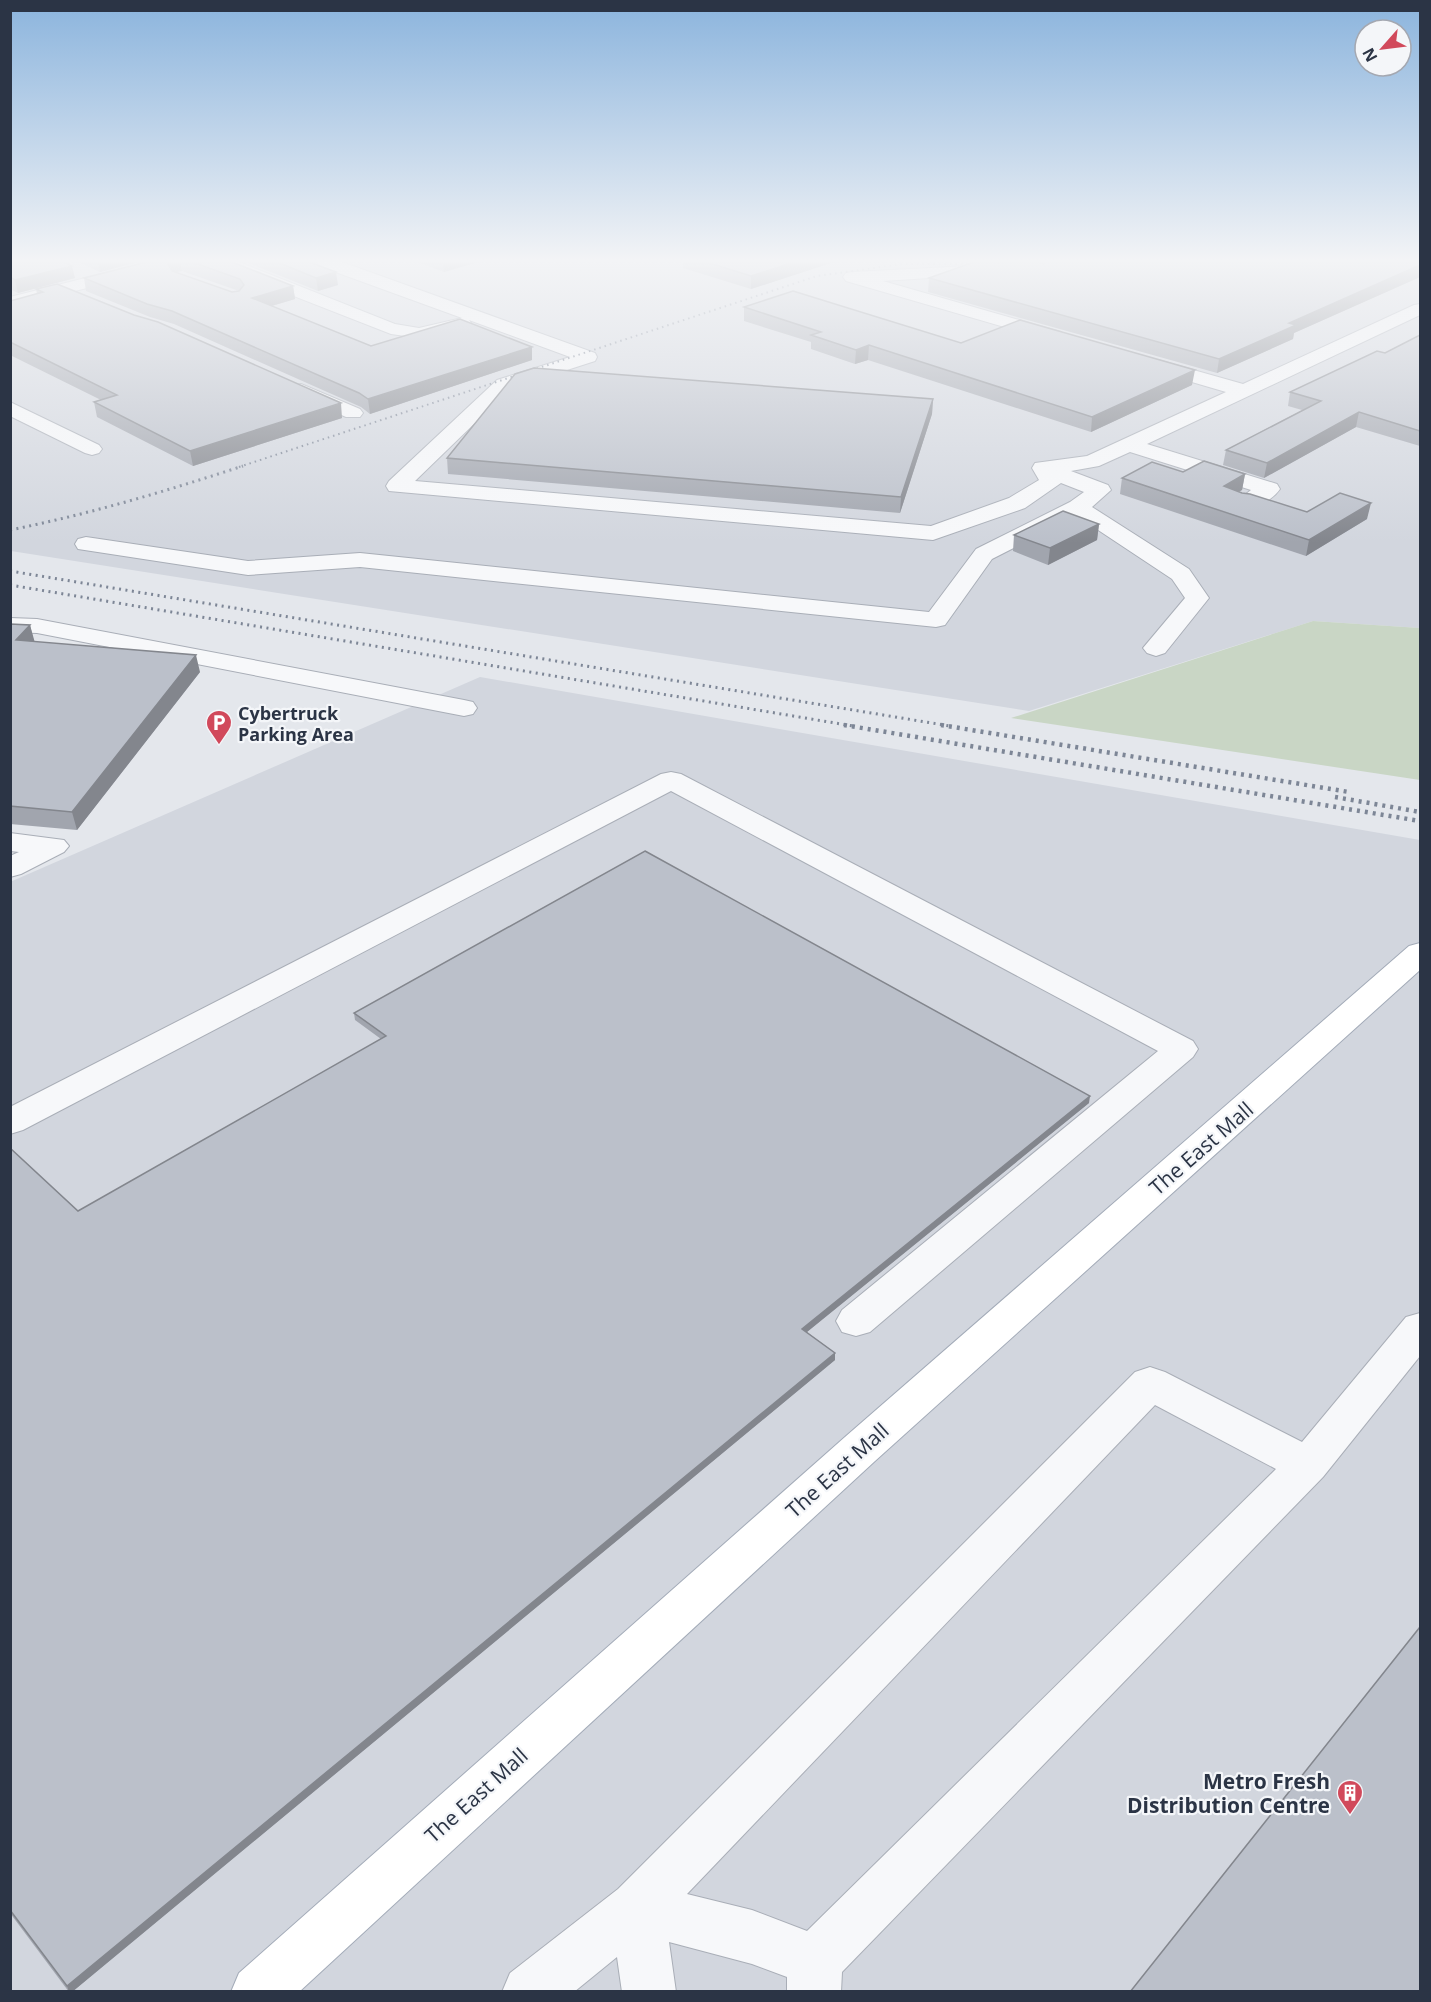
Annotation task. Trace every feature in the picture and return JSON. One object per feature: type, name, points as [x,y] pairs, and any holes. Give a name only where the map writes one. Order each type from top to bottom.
[{"type":"main road","name":"The East Mall","points":[[258,1992],[860,1449],[1420,953]]},
{"type":"street","points":[[584,355],[588,357],[504,384],[397,486],[933,533],[1017,503],[1051,482],[1043,468]]},
{"type":"street","points":[[1043,468],[1092,462],[1320,355]]},
{"type":"street","points":[[1134,359],[1244,391]]},
{"type":"street","points":[[281,381],[353,413]]},
{"type":"street","points":[[10,408],[92,449]]},
{"type":"street","points":[[1129,445],[1269,489],[1247,502]]},
{"type":"street","points":[[86,544],[248,568],[360,560],[936,620],[984,554],[1078,507],[1100,490],[1043,468]]},
{"type":"street","points":[[1078,507],[1181,574],[1197,598],[1156,648]]},
{"type":"street","points":[[10,625],[37,626],[464,708]]},
{"type":"street","points":[[10,1122],[671,780],[1181,1048],[856,1321]]},
{"type":"street","points":[[10,842],[54,846],[10,868]]},
{"type":"street","points":[[638,1908],[752,1937],[814,1976],[1308,1465],[1420,1328]]},
{"type":"street","points":[[529,1992],[638,1908],[1150,1383],[1308,1465]]},
{"type":"street","points":[[638,1908],[649,1992]]},
{"type":"shaded area","points":[[10,355],[1420,355],[1420,628],[1313,621],[1029,711],[11,551]]},
{"type":"shaded area","points":[[480,677],[1420,840],[1420,1991],[11,1991],[10,882]]},
{"type":"green space","points":[[1313,621],[1420,628],[1420,780],[1011,718]]},
{"type":"building","points":[[37,355],[234,355],[341,403],[190,451],[94,402],[117,395]]},
{"type":"building","points":[[273,355],[505,355],[368,399]]},
{"type":"building","points":[[901,355],[1144,355],[1195,370],[1092,417]]},
{"type":"building","points":[[1206,355],[1227,355],[1219,359]]},
{"type":"building","points":[[1368,355],[1420,355],[1420,431],[1359,412],[1267,463],[1226,450],[1321,401],[1290,392]]},
{"type":"building","points":[[534,368],[933,399],[901,497],[447,458],[515,374]]},
{"type":"building","points":[[1204,461],[1245,474],[1224,486],[1307,512],[1340,493],[1371,503],[1309,540],[1122,478],[1152,462],[1183,472]]},
{"type":"building","points":[[1063,511],[1099,524],[1050,548],[1014,535]]},
{"type":"building","points":[[10,624],[30,625],[16,640],[196,655],[72,812],[10,806]]},
{"type":"building","points":[[645,851],[1090,1096],[802,1329],[835,1353],[67,1986],[10,1910],[10,1148],[78,1211],[386,1036],[354,1013]]},
{"type":"building","name":"Metro Fresh Distribution Centre","points":[[1420,1627],[1420,1992],[1130,1992]]},
{"type":"railway","points":[[239,467],[577,355]]},
{"type":"railway","points":[[10,530],[128,501],[243,466]]},
{"type":"railway","points":[[10,571],[950,726]]},
{"type":"railway","points":[[10,585],[853,726]]},
{"type":"railway","points":[[844,725],[1420,821]]},
{"type":"railway","points":[[941,725],[1349,792]]},
{"type":"railway","points":[[1335,797],[1420,812]]},
{"type":"place","name":"Cybertruck Parking Area","points":[[219,746]]},
{"type":"place","name":"Metro Fresh Distribution Centre","points":[[1350,1816]]}]
